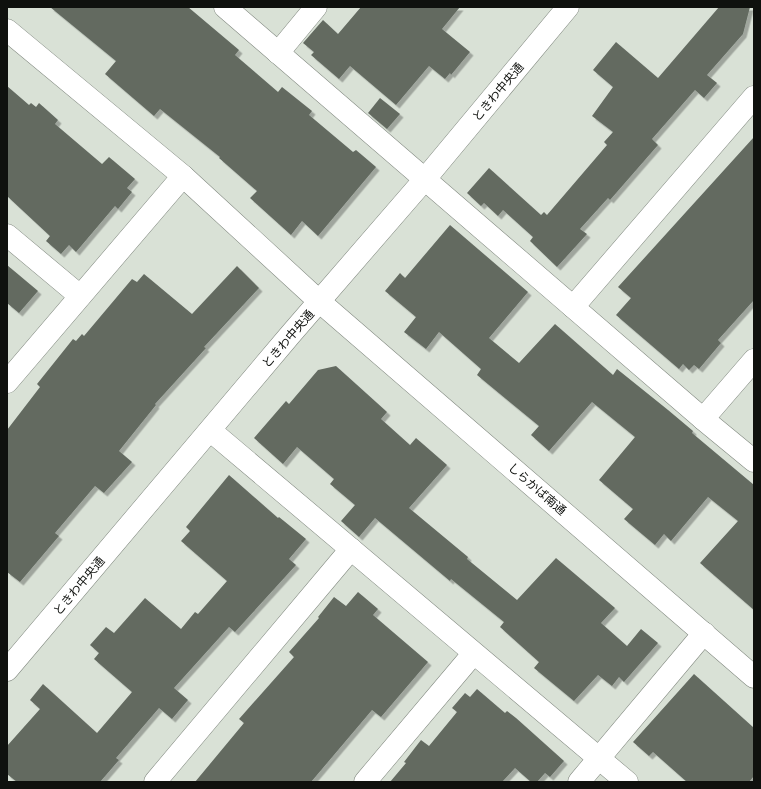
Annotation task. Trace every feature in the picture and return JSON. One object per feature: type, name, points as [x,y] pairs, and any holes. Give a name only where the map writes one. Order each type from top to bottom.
[{"type":"street","points":[[225,7],[703,419],[754,461]]},
{"type":"street","points":[[278,53],[316,7]]},
{"type":"street","name":"ときわ中央通","points":[[7,670],[211,431],[290,335],[425,179],[568,7]]},
{"type":"street","name":"しらかば南通","points":[[7,30],[183,176],[320,302],[754,677]]},
{"type":"street","points":[[573,306],[754,97]]},
{"type":"street","points":[[7,382],[183,176]]},
{"type":"street","points":[[7,235],[80,296]]},
{"type":"street","points":[[703,419],[754,360]]},
{"type":"street","points":[[211,431],[473,654],[627,782]]},
{"type":"street","points":[[155,782],[351,549]]},
{"type":"street","points":[[579,782],[704,633]]},
{"type":"street","points":[[365,782],[473,654]]},
{"type":"building","points":[[50,7],[188,7],[239,50],[235,55],[278,92],[282,87],[312,111],[309,115],[353,152],[356,150],[376,167],[318,236],[302,221],[291,235],[250,198],[257,191],[219,158],[220,157],[160,109],[154,116],[105,74],[116,61]]},
{"type":"building","points":[[361,7],[460,7],[442,29],[470,52],[451,75],[450,73],[445,79],[429,66],[396,105],[350,66],[339,79],[311,55],[314,52],[303,43],[323,20],[338,34]]},
{"type":"building","points":[[719,7],[750,7],[743,34],[707,75],[717,83],[704,98],[695,90],[652,139],[658,145],[610,200],[608,198],[580,229],[587,234],[557,267],[530,241],[533,237],[503,210],[498,216],[484,203],[481,206],[467,193],[489,168],[541,215],[544,212],[547,215],[607,145],[604,142],[613,132],[592,116],[613,87],[593,70],[616,42],[658,78]]},
{"type":"building","points":[[7,86],[29,105],[31,103],[36,107],[39,103],[58,120],[55,124],[102,164],[109,157],[135,179],[127,188],[132,192],[118,209],[115,206],[76,252],[69,245],[61,254],[46,241],[50,236],[7,196]]},
{"type":"building","points":[[380,98],[400,114],[387,129],[368,113]]},
{"type":"building","points":[[754,137],[754,300],[718,340],[721,343],[699,369],[694,365],[689,370],[683,364],[679,369],[616,315],[631,298],[618,287]]},
{"type":"building","points":[[450,225],[528,292],[489,338],[519,363],[555,324],[613,375],[617,369],[668,410],[693,431],[692,433],[754,485],[754,610],[700,563],[738,521],[708,497],[671,541],[664,534],[655,545],[624,519],[633,509],[599,480],[635,437],[592,402],[549,451],[531,435],[539,426],[477,375],[481,369],[439,332],[426,349],[404,332],[416,317],[385,291],[400,273],[405,278]]},
{"type":"building","points":[[7,265],[38,291],[19,313],[7,303]]},
{"type":"building","points":[[237,266],[259,288],[204,347],[206,348],[155,404],[156,405],[119,451],[132,462],[104,493],[95,486],[55,533],[59,536],[20,582],[7,572],[7,430],[40,387],[37,384],[73,339],[76,341],[82,334],[84,336],[132,279],[137,282],[144,274],[192,314]]},
{"type":"building","points":[[336,366],[387,412],[381,419],[410,445],[416,438],[447,465],[409,508],[468,557],[467,559],[517,600],[556,558],[615,608],[601,623],[627,646],[641,629],[658,643],[624,682],[619,677],[612,686],[598,675],[574,701],[534,668],[539,662],[500,627],[504,622],[451,579],[450,581],[375,518],[359,537],[341,521],[355,505],[330,484],[334,479],[297,447],[283,464],[254,438],[286,401],[289,404],[318,370]]},
{"type":"building","points":[[229,475],[278,518],[279,517],[306,539],[289,559],[296,565],[235,632],[229,627],[174,688],[188,700],[172,719],[159,708],[116,758],[119,760],[100,782],[17,782],[7,774],[7,746],[40,709],[30,700],[43,684],[97,733],[132,692],[94,659],[99,653],[90,645],[106,627],[114,633],[145,598],[181,629],[195,612],[198,614],[227,581],[181,541],[190,531],[186,527]]},
{"type":"building","points":[[358,592],[378,609],[373,615],[428,662],[381,717],[372,710],[311,782],[195,782],[244,723],[239,719],[294,657],[289,652],[319,618],[318,617],[334,597],[346,606]]},
{"type":"building","points":[[694,674],[754,728],[754,776],[749,782],[687,782],[653,752],[649,756],[633,742]]},
{"type":"building","points":[[477,689],[505,713],[507,711],[516,718],[564,761],[550,777],[545,773],[537,782],[531,782],[515,768],[502,782],[390,782],[406,763],[404,762],[421,740],[429,746],[457,712],[452,708],[465,693],[470,697]]}]
